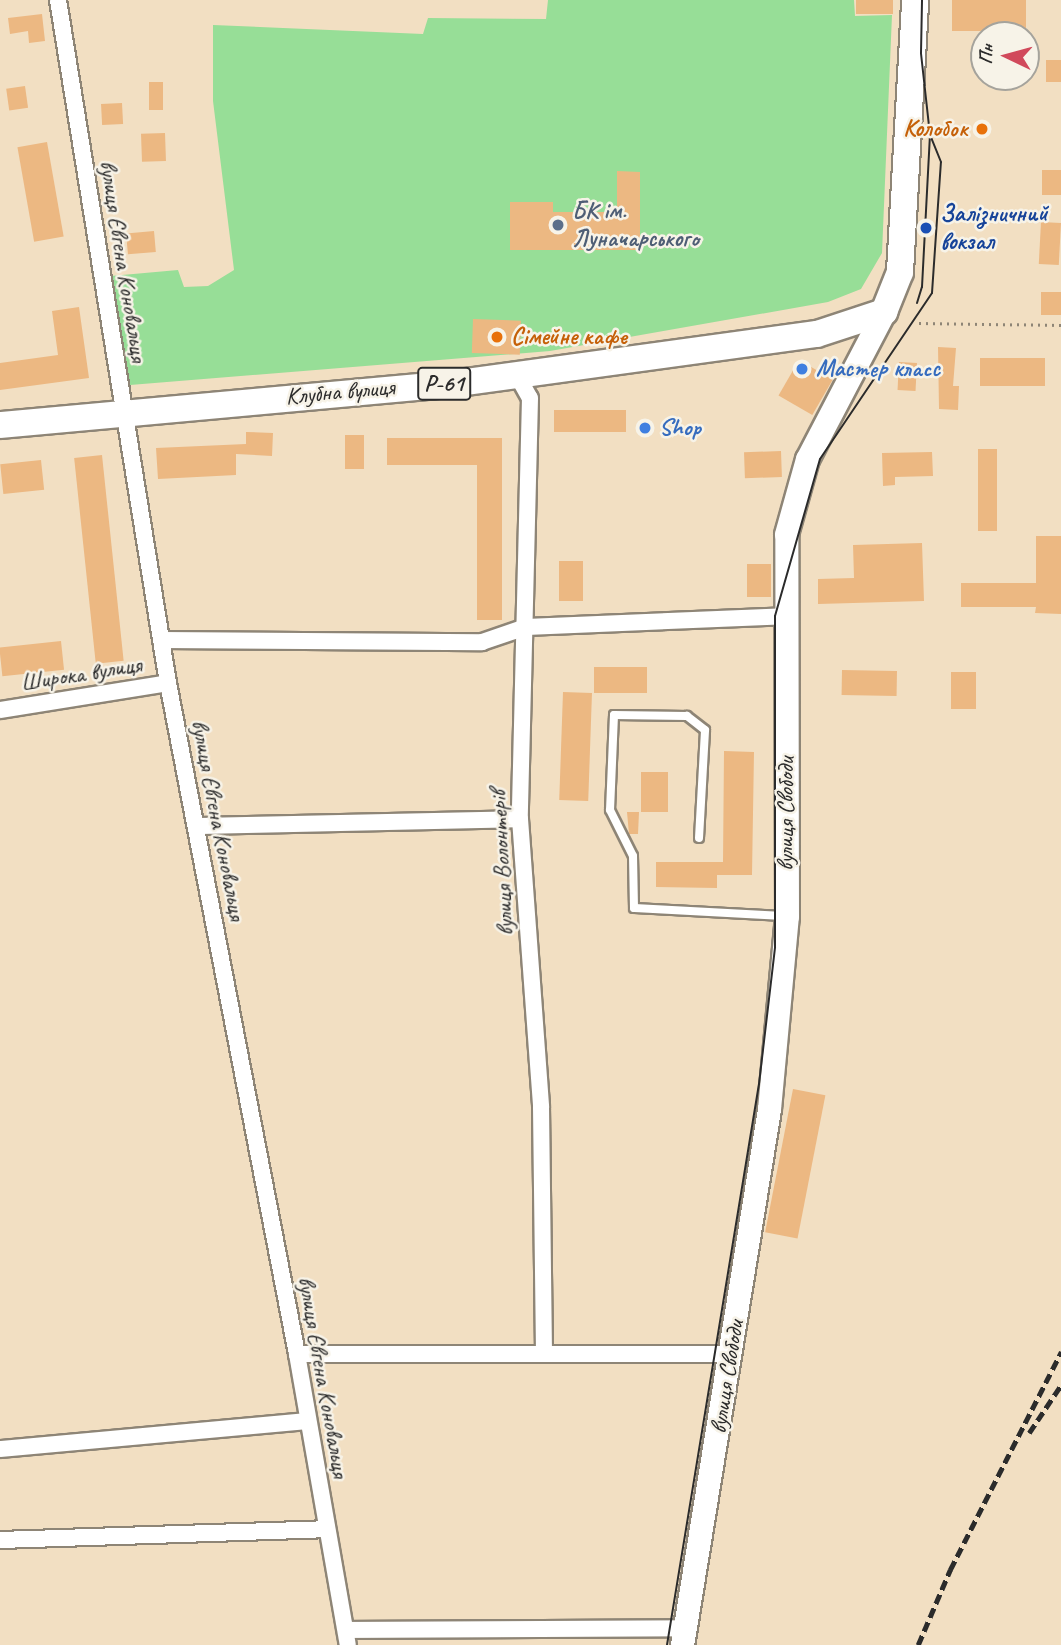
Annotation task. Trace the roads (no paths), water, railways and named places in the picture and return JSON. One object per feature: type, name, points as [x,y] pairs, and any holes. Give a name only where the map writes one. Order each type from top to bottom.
[{"type":"main road","name":"вулиця Свободи","points":[[884,312],[900,272],[915,0]]},
{"type":"main road","name":"Клубна вулиця","points":[[0,425],[124,410],[517,375],[817,334],[884,312]]},
{"type":"street","name":"вулиця Євгена Коновальця","points":[[58,0],[168,683],[297,1354],[347,1637]]},
{"type":"street","name":"вулиця Свободи","points":[[683,1636],[769,1109],[787,916],[786,534],[807,459],[884,312]]},
{"type":"street","name":"вулиця Волонтерів","points":[[517,375],[530,398],[520,820],[541,1107],[544,1351]]},
{"type":"street","points":[[161,640],[482,642],[526,627],[785,616]]},
{"type":"street","name":"Широка вулиця","points":[[0,710],[168,683]]},
{"type":"street","points":[[196,826],[520,820]]},
{"type":"street","points":[[297,1354],[544,1351],[731,1354]]},
{"type":"street","points":[[0,1449],[308,1421]]},
{"type":"street","points":[[0,1540],[327,1529]]},
{"type":"street","points":[[347,1637],[683,1636]]},
{"type":"lane","points":[[699,838],[705,730],[687,716],[614,715],[610,810],[633,856],[634,908],[787,916]]},
{"type":"tram line","points":[[917,303],[922,287],[930,135],[921,53],[922,0]]},
{"type":"tram line","points":[[667,1645],[759,1084],[775,947],[775,616],[820,459],[932,293],[941,162],[930,135]]},
{"type":"railway","points":[[918,1645],[950,1570],[1061,1352]]},
{"type":"railway","points":[[1029,1433],[1061,1385]]},
{"type":"place","name":"Колобок","points":[[982,129]]},
{"type":"place","name":"БК ім. Луначарського","points":[[558,225]]},
{"type":"place","name":"Залізничний вокзал","points":[[926,228]]},
{"type":"place","name":"Сімейне кафе","points":[[497,337]]},
{"type":"place","name":"Мастер класс","points":[[802,369]]},
{"type":"place","name":"Shop","points":[[645,428]]}]
